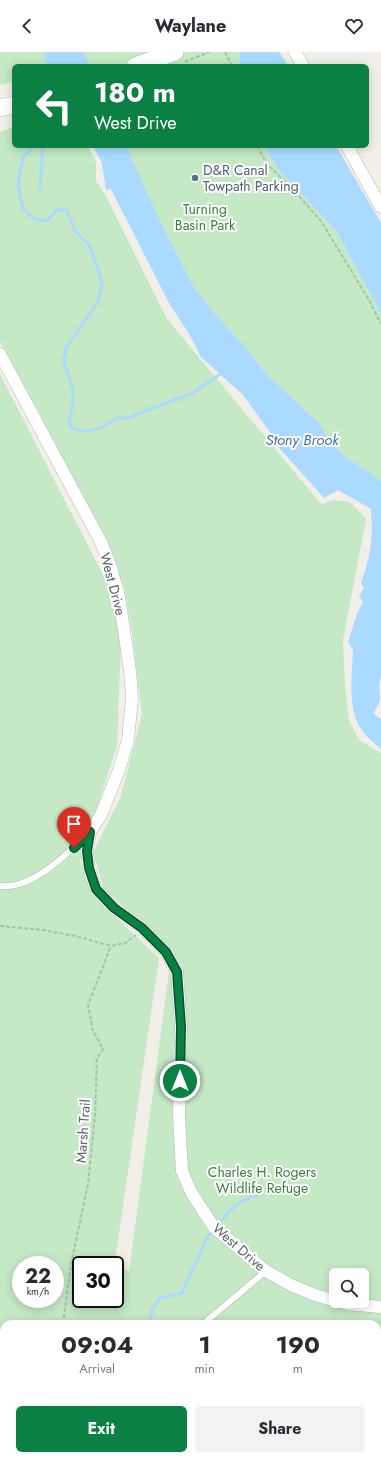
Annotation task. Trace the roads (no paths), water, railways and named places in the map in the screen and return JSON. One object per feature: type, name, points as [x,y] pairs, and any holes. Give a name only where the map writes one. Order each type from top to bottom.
[{"type":"main road","points":[[146,64],[177,58]]},
{"type":"main road","points":[[0,108],[12,105]]},
{"type":"street","points":[[295,52],[302,64]]},
{"type":"street","points":[[348,148],[381,206]]},
{"type":"street","name":"West Drive","points":[[0,354],[101,542],[112,571],[118,596],[123,621],[132,698],[128,740],[119,770],[101,814],[90,832],[87,851],[89,868],[96,889],[114,908],[142,928],[166,952],[177,972],[181,1026],[179,1116],[182,1171],[190,1192],[215,1228],[266,1271],[291,1285],[329,1299]]},
{"type":"street","name":"West Drive","points":[[369,1306],[381,1307]]},
{"type":"lane","name":"West Drive","points":[[0,886],[7,887],[23,883],[40,874],[74,848],[90,832]]},
{"type":"lane","points":[[209,1320],[266,1271]]},
{"type":"water","points":[[44,52],[83,52],[89,64],[47,64]]},
{"type":"water","points":[[240,52],[279,52],[288,64],[240,64],[239,59]]},
{"type":"water","name":"Stony Brook","points":[[94,148],[127,148],[160,221],[194,287],[214,313],[268,375],[319,423],[330,441],[346,458],[369,472],[381,482],[381,676],[379,685],[380,701],[374,714],[381,719],[381,749],[362,731],[355,715],[351,687],[353,650],[348,642],[357,614],[363,602],[359,596],[364,588],[361,583],[367,564],[370,547],[372,530],[371,509],[338,490],[324,498],[280,449],[268,429],[242,394],[201,357],[188,332],[170,305],[111,189],[106,190],[102,163]]},
{"type":"water","points":[[265,148],[337,148],[381,223],[381,313],[336,231],[277,168]]},
{"type":"waterway","points":[[33,148],[23,157],[18,184],[23,209],[35,219],[47,221],[57,210],[67,210],[75,231],[89,245],[100,275],[102,286],[98,302],[66,348],[64,361],[72,387],[74,400],[69,420],[71,427],[83,431],[101,428],[117,418],[127,418],[193,393],[223,372]]},
{"type":"waterway","points":[[40,189],[43,148]]},
{"type":"waterway","points":[[217,1225],[240,1202],[258,1196]]},
{"type":"waterway","points":[[151,1320],[152,1309],[160,1298],[182,1293],[207,1238],[214,1229]]},
{"type":"place","name":"D&R Canal Towpath Parking","points":[[195,178]]},
{"type":"park label","name":"Turning Basin Park","points":[[205,218]]},
{"type":"park label","name":"Charles H. Rogers Wildlife Refuge","points":[[262,1180]]}]
